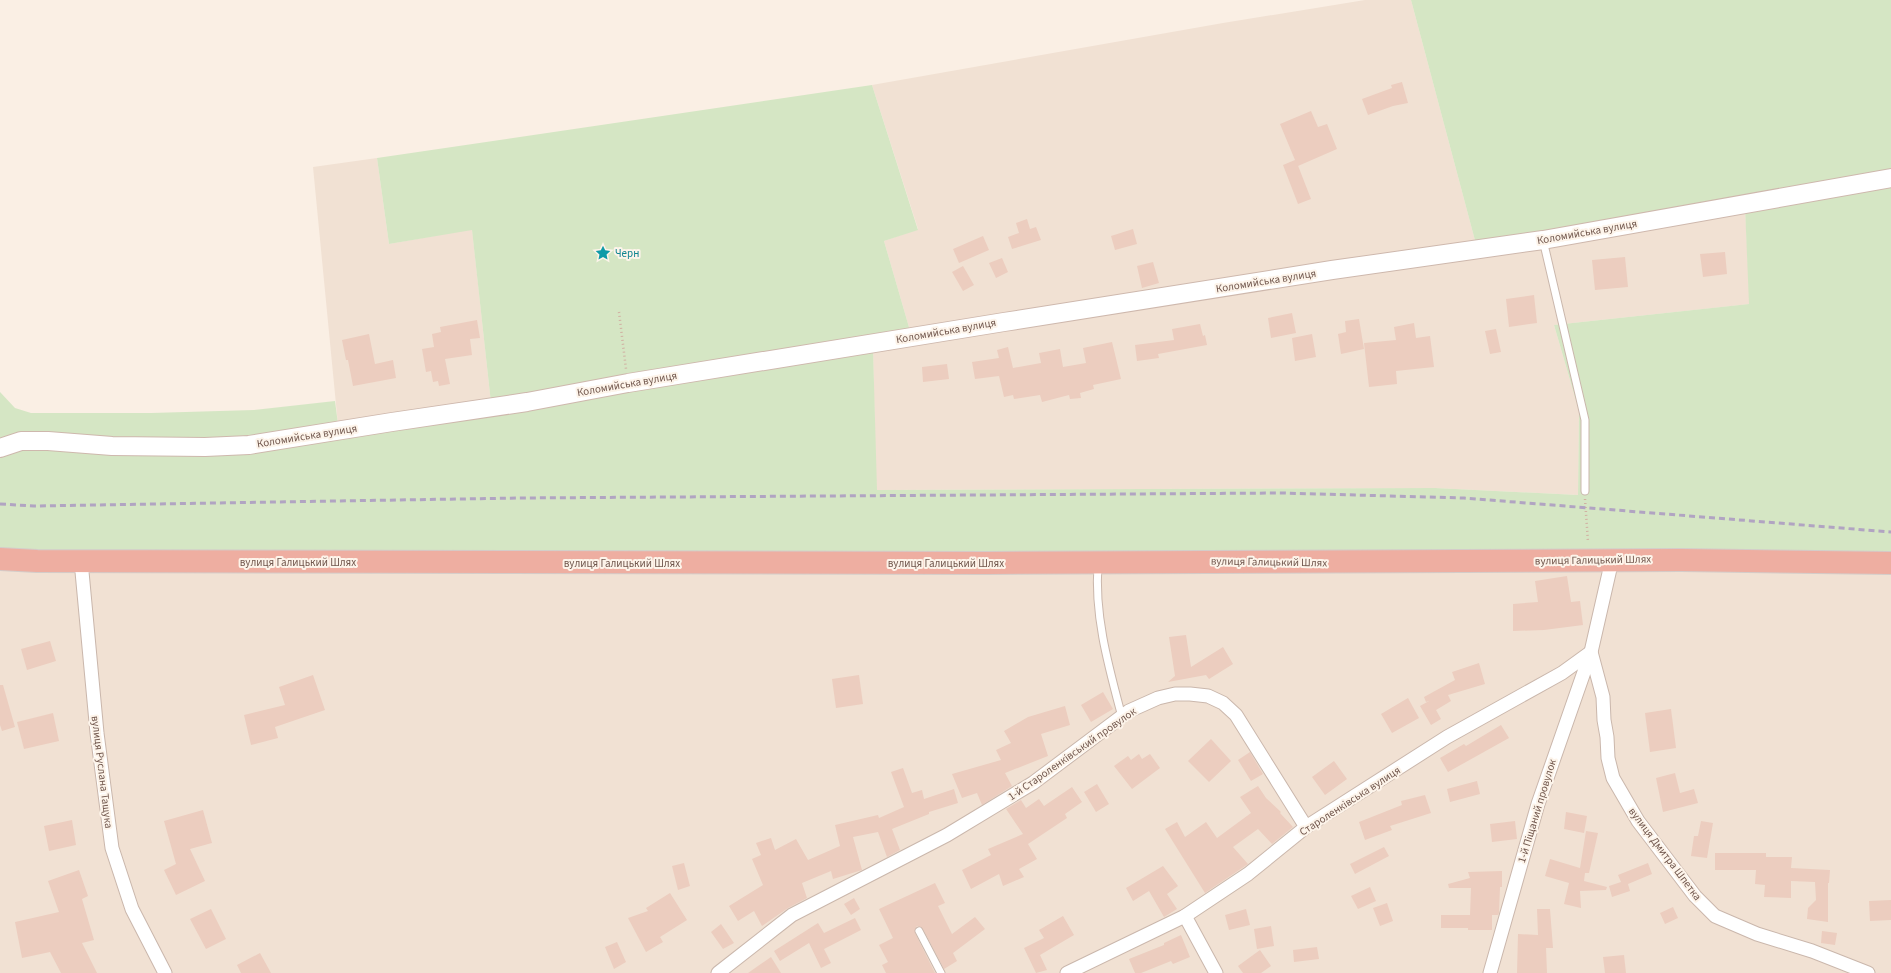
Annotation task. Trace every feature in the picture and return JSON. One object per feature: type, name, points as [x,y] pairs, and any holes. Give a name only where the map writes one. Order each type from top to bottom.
[{"type":"highway","name":"вулиця Галицький Шлях","points":[[0,559],[81,561],[720,564],[1612,560],[1808,560],[1891,563]]},
{"type":"street","name":"Коломийська вулиця","points":[[0,448],[21,441],[48,441],[119,446],[205,447],[249,445],[527,402],[628,383],[1332,270],[1543,240],[1891,178]]},
{"type":"street","name":"вулиця Дмитра Шпетка","points":[[1612,560],[1591,652],[1603,697],[1608,758],[1613,778],[1638,821],[1695,896],[1715,916],[1757,934],[1812,951],[1868,973]]},
{"type":"street","name":"вулиця Руслана Тащука","points":[[81,561],[97,733],[112,848],[132,909],[165,973]]},
{"type":"street","name":"Староленківська вулиця","points":[[1067,973],[1185,916],[1248,874],[1306,827],[1447,738],[1562,673],[1591,652]]},
{"type":"street","name":"1-й Піщаний провулок","points":[[1490,973],[1538,804],[1591,652]]},
{"type":"street","name":"1-й Староленківський провулок","points":[[718,973],[792,915],[947,835],[995,808],[1034,783],[1129,711],[1158,698],[1175,694],[1208,696],[1223,703],[1236,715],[1306,827]]},
{"type":"street","points":[[1185,916],[1216,973]]},
{"type":"lane","points":[[1543,240],[1585,420],[1584,491]]},
{"type":"lane","points":[[1099,562],[1097,578],[1100,618],[1109,670],[1122,717]]},
{"type":"lane","points":[[919,931],[941,973]]},
{"type":"path","points":[[619,312],[628,383]]},
{"type":"path","points":[[1584,491],[1589,561]]},
{"type":"shaded area","points":[[1365,0],[1411,0],[1477,248],[1745,207],[1750,304],[1554,325],[1579,411],[1578,495],[1435,488],[876,490],[873,348],[913,341],[884,241],[918,229],[872,85],[1223,23]]},
{"type":"shaded area","points":[[377,158],[389,244],[472,229],[491,403],[338,425],[313,167]]},
{"type":"shaded area","points":[[0,563],[1106,567],[1891,572],[1891,973],[0,973]]},
{"type":"green space","points":[[1411,0],[1891,0],[1891,572],[1809,568],[0,563],[0,392],[15,408],[31,413],[151,413],[254,410],[335,401],[338,424],[491,403],[472,230],[389,244],[377,158],[872,85],[918,230],[884,241],[913,341],[873,348],[877,490],[1435,488],[1578,495],[1579,411],[1554,325],[1749,304],[1745,207],[1477,248]]},
{"type":"building","points":[[1402,82],[1408,103],[1393,106],[1368,115],[1362,99],[1392,88],[1391,85]]},
{"type":"building","points":[[1311,111],[1318,127],[1327,124],[1337,149],[1298,166],[1311,199],[1298,204],[1283,165],[1295,160],[1280,124]]},
{"type":"building","points":[[1027,219],[1030,229],[1036,227],[1041,240],[1012,249],[1008,237],[1019,233],[1016,223]]},
{"type":"building","points":[[1133,229],[1137,244],[1115,250],[1111,236]]},
{"type":"building","points":[[983,236],[989,250],[959,263],[953,249]]},
{"type":"building","points":[[1725,252],[1727,274],[1703,277],[1700,254]]},
{"type":"building","points":[[1625,257],[1628,287],[1595,290],[1592,260]]},
{"type":"building","points":[[1002,258],[1008,272],[996,278],[989,263]]},
{"type":"building","points":[[1153,262],[1159,283],[1142,288],[1137,266]]},
{"type":"building","points":[[963,266],[974,285],[963,291],[952,272]]},
{"type":"building","points":[[1534,295],[1537,323],[1509,327],[1506,299]]},
{"type":"building","points":[[1292,313],[1296,333],[1271,338],[1268,318]]},
{"type":"building","points":[[1359,319],[1364,349],[1341,354],[1338,334],[1346,332],[1345,321]]},
{"type":"building","points":[[477,320],[480,338],[470,339],[472,355],[445,359],[450,384],[439,386],[438,381],[433,382],[431,371],[426,372],[422,349],[434,347],[432,334],[441,332],[440,327]]},
{"type":"building","points":[[1414,323],[1416,338],[1430,336],[1434,367],[1396,371],[1397,384],[1369,387],[1364,343],[1396,340],[1394,327]]},
{"type":"building","points":[[1200,324],[1203,336],[1205,335],[1207,345],[1158,354],[1159,358],[1137,361],[1135,345],[1174,340],[1172,329]]},
{"type":"building","points":[[1496,329],[1501,352],[1490,354],[1485,331]]},
{"type":"building","points":[[369,334],[375,364],[393,360],[396,378],[353,386],[342,340]]},
{"type":"building","points":[[1312,334],[1316,357],[1295,361],[1292,338]]},
{"type":"building","points":[[1112,342],[1121,379],[1093,385],[1094,389],[1080,393],[1081,398],[1070,399],[1069,395],[1042,402],[1040,395],[1014,399],[1013,395],[1004,397],[999,376],[975,379],[972,362],[999,358],[997,350],[1008,347],[1013,368],[1041,363],[1039,353],[1060,349],[1063,367],[1086,363],[1083,348]]},
{"type":"building","points":[[947,364],[949,379],[923,382],[922,367]]},
{"type":"building","points":[[1567,576],[1571,602],[1580,601],[1583,625],[1544,630],[1513,631],[1513,604],[1538,602],[1535,581]]},
{"type":"building","points":[[1186,635],[1191,667],[1223,647],[1233,664],[1209,679],[1206,675],[1168,682],[1175,676],[1169,637]]},
{"type":"building","points":[[50,641],[56,661],[27,670],[21,649]]},
{"type":"building","points":[[1479,663],[1485,684],[1448,695],[1451,701],[1436,710],[1441,719],[1431,725],[1420,706],[1429,701],[1426,702],[1424,697],[1455,680],[1452,672]]},
{"type":"building","points":[[313,675],[325,710],[275,727],[278,738],[251,745],[244,715],[285,705],[279,687]]},
{"type":"building","points":[[859,675],[863,704],[836,708],[832,679]]},
{"type":"building","points":[[0,685],[3,685],[15,727],[2,731],[0,725]]},
{"type":"building","points":[[1103,692],[1113,709],[1091,722],[1081,705]]},
{"type":"building","points":[[1408,698],[1419,718],[1392,733],[1381,714]]},
{"type":"building","points":[[1065,706],[1070,725],[1041,734],[1048,756],[1005,773],[1012,786],[982,805],[977,793],[962,798],[952,774],[1001,760],[996,750],[1011,743],[1004,731],[1028,717]]},
{"type":"building","points":[[1671,709],[1676,748],[1650,752],[1645,713]]},
{"type":"building","points":[[53,713],[59,741],[24,749],[17,722]]},
{"type":"building","points":[[1501,725],[1509,738],[1448,772],[1440,758],[1464,744],[1466,746]]},
{"type":"building","points":[[1211,739],[1231,761],[1209,782],[1188,761]]},
{"type":"building","points":[[1250,752],[1263,774],[1251,781],[1238,760]]},
{"type":"building","points":[[1139,754],[1142,759],[1150,754],[1160,768],[1132,789],[1114,766],[1128,756],[1131,760]]},
{"type":"building","points":[[1334,761],[1347,779],[1325,795],[1312,777]]},
{"type":"building","points":[[903,768],[912,793],[922,790],[924,799],[954,789],[958,803],[929,812],[929,814],[892,829],[900,850],[887,857],[878,832],[853,837],[862,870],[833,879],[831,871],[802,883],[807,898],[788,908],[762,926],[754,911],[738,921],[729,906],[763,885],[752,859],[761,855],[756,843],[771,838],[775,850],[796,839],[808,860],[840,846],[835,825],[878,815],[879,818],[904,807],[891,772]]},
{"type":"building","points":[[1675,773],[1680,793],[1694,789],[1698,803],[1663,812],[1656,778]]},
{"type":"building","points":[[1477,781],[1480,794],[1450,802],[1447,789]]},
{"type":"building","points":[[1097,784],[1109,804],[1096,812],[1084,792]]},
{"type":"building","points":[[1258,786],[1266,798],[1281,812],[1280,813],[1293,827],[1272,844],[1258,829],[1233,847],[1248,864],[1205,893],[1165,829],[1177,822],[1185,837],[1206,822],[1217,838],[1251,813],[1240,797]]},
{"type":"building","points":[[1072,787],[1082,802],[1065,814],[1067,818],[1028,844],[1037,859],[1019,869],[1024,877],[1003,886],[999,874],[971,889],[962,870],[991,855],[988,849],[1023,834],[1006,809],[1021,800],[1026,808],[1039,799],[1044,806]]},
{"type":"building","points":[[1425,795],[1431,813],[1390,826],[1392,830],[1365,840],[1359,822],[1402,805],[1401,801]]},
{"type":"building","points":[[203,810],[212,843],[190,849],[205,881],[176,895],[164,870],[176,864],[164,821]]},
{"type":"building","points":[[1566,812],[1587,816],[1584,833],[1564,829]]},
{"type":"building","points":[[72,820],[76,845],[49,851],[44,826]]},
{"type":"building","points":[[1515,821],[1517,839],[1492,842],[1490,824]]},
{"type":"building","points":[[1701,821],[1713,823],[1707,858],[1691,856],[1694,836],[1698,836]]},
{"type":"building","points":[[1586,831],[1598,833],[1589,873],[1585,873],[1584,881],[1607,887],[1606,890],[1580,891],[1581,908],[1564,904],[1569,883],[1545,876],[1550,859],[1580,868]]},
{"type":"building","points":[[1384,847],[1389,856],[1355,874],[1350,864]]},
{"type":"building","points":[[1715,853],[1766,853],[1766,857],[1792,857],[1791,868],[1830,870],[1828,883],[1828,922],[1807,919],[1808,908],[1816,900],[1815,882],[1791,881],[1791,898],[1764,897],[1765,885],[1755,884],[1756,870],[1715,870]]},
{"type":"building","points":[[684,863],[690,886],[678,890],[672,866]]},
{"type":"building","points":[[1648,863],[1652,874],[1628,884],[1630,891],[1612,897],[1609,886],[1621,882],[1618,875]]},
{"type":"building","points":[[1163,866],[1178,886],[1167,894],[1177,909],[1164,917],[1149,891],[1133,901],[1126,888]]},
{"type":"building","points":[[79,870],[88,896],[82,899],[94,940],[82,943],[97,973],[61,973],[50,952],[22,958],[15,922],[59,912],[48,881]]},
{"type":"building","points":[[1502,871],[1499,913],[1498,915],[1492,915],[1492,930],[1441,928],[1441,915],[1470,915],[1471,888],[1449,888],[1448,884],[1470,878],[1468,872]]},
{"type":"building","points":[[935,883],[945,903],[938,906],[952,934],[975,917],[985,929],[953,953],[957,961],[944,969],[923,929],[917,926],[915,933],[935,973],[886,973],[882,965],[888,962],[879,945],[893,938],[879,909]]},
{"type":"building","points":[[1370,887],[1376,901],[1358,909],[1351,896]]},
{"type":"building","points":[[670,893],[687,920],[660,937],[663,942],[646,952],[628,918],[648,911],[646,908]]},
{"type":"building","points":[[854,898],[860,909],[851,915],[844,904]]},
{"type":"building","points":[[1891,900],[1891,920],[1870,921],[1869,901]]},
{"type":"building","points":[[1387,903],[1393,921],[1380,926],[1373,908]]},
{"type":"building","points":[[1673,907],[1678,918],[1665,924],[1660,913]]},
{"type":"building","points":[[211,909],[226,939],[206,949],[190,919]]},
{"type":"building","points":[[1246,909],[1250,925],[1229,930],[1225,915]]},
{"type":"building","points":[[1537,909],[1550,909],[1553,948],[1546,948],[1547,973],[1517,973],[1518,934],[1538,935]]},
{"type":"building","points":[[1063,916],[1074,935],[1040,955],[1047,970],[1036,973],[1024,948],[1044,938],[1039,930]]},
{"type":"building","points":[[855,918],[861,930],[824,949],[831,963],[821,968],[809,943],[780,961],[774,951],[818,923],[824,933]]},
{"type":"building","points":[[721,924],[734,943],[723,949],[711,932]]},
{"type":"building","points":[[1271,926],[1274,946],[1257,949],[1254,929]]},
{"type":"building","points":[[1822,931],[1837,933],[1835,945],[1821,943]]},
{"type":"building","points":[[1181,935],[1190,957],[1173,964],[1171,961],[1141,973],[1135,973],[1129,959],[1164,945],[1164,943]]},
{"type":"building","points":[[617,942],[626,962],[614,969],[605,947]]},
{"type":"building","points":[[1317,947],[1319,959],[1294,962],[1293,950]]},
{"type":"building","points":[[1260,950],[1271,966],[1261,973],[1243,973],[1238,966]]},
{"type":"building","points":[[260,953],[271,973],[241,973],[237,965]]},
{"type":"building","points":[[1624,955],[1626,973],[1605,973],[1603,957]]},
{"type":"building","points":[[771,957],[781,973],[748,973]]},
{"type":"railway","points":[[0,504],[34,506],[519,498],[1282,493],[1464,498],[1891,532]]},
{"type":"place","name":"Черн","points":[[603,253]]}]
